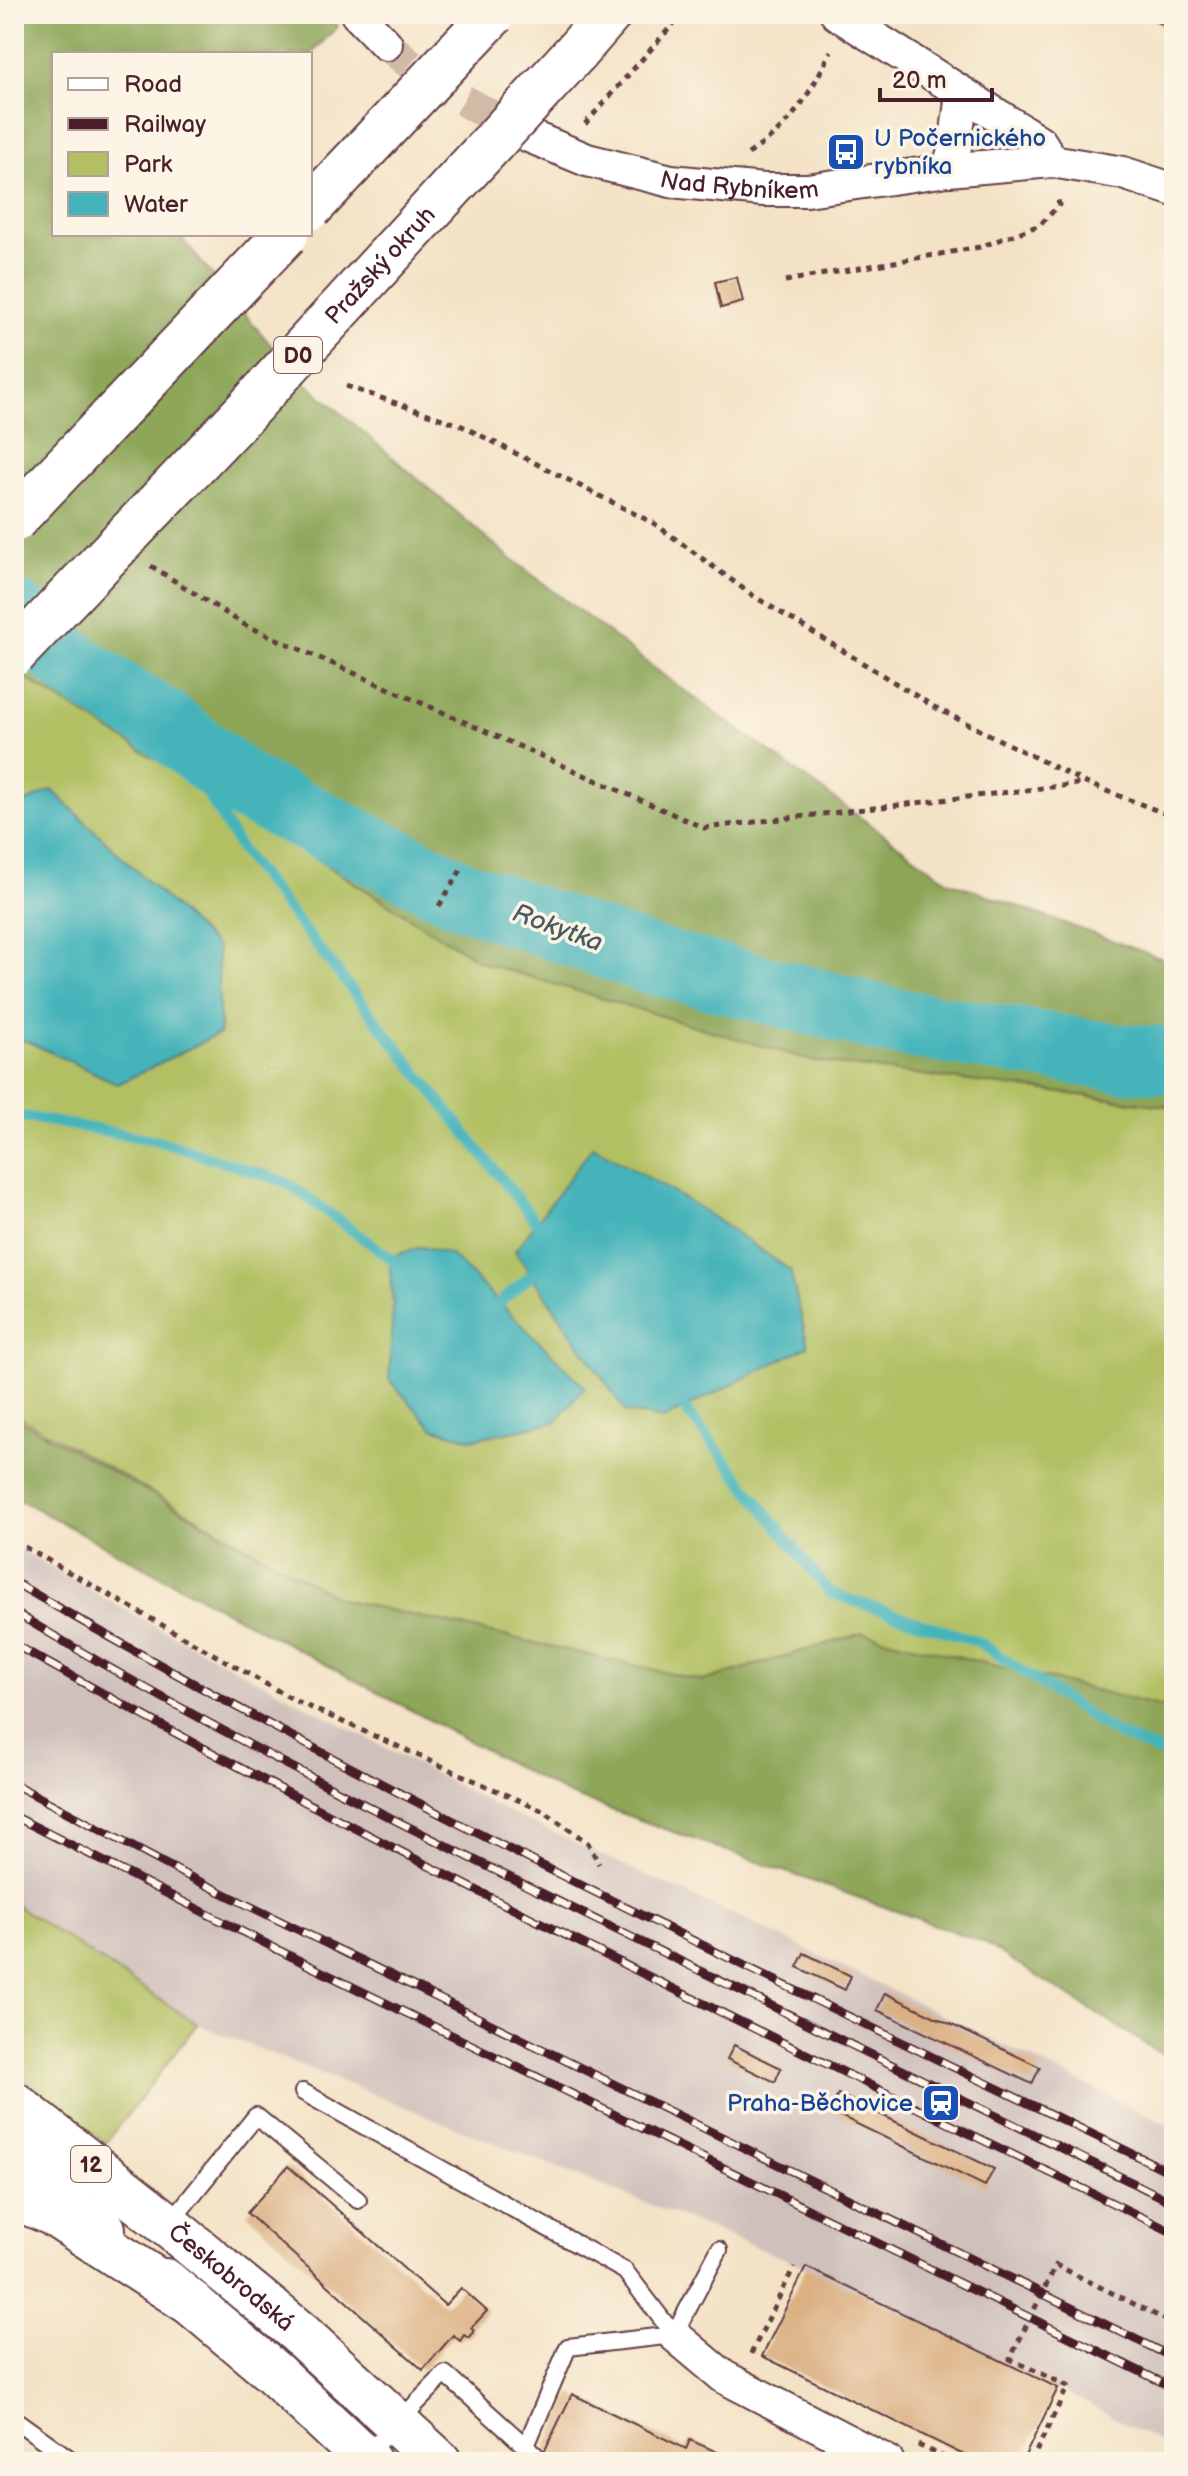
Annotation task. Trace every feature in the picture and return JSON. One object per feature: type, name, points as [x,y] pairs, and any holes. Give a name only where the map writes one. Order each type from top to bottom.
[{"type":"main road","points":[[312,206],[493,14]]},
{"type":"main road","name":"Pražský okruh","points":[[14,654],[245,412],[609,14]]},
{"type":"main road","points":[[14,520],[284,236]]},
{"type":"main road","name":"Českobrodská","points":[[14,2104],[298,2332],[439,2462]]},
{"type":"main road","name":"Českobrodská","points":[[14,2159],[73,2203],[193,2304],[273,2372],[367,2459]]},
{"type":"main road","points":[[14,2197],[64,2220],[193,2304]]},
{"type":"street","points":[[357,14],[386,44]]},
{"type":"street","points":[[841,17],[1040,142],[1052,161]]},
{"type":"street","points":[[948,170],[955,147],[962,94]]},
{"type":"street","name":"Nad Rybníkem","points":[[529,136],[587,160],[671,181],[764,190],[807,190],[948,170],[1052,161],[1123,173],[1174,190]]},
{"type":"street","points":[[674,2335],[724,2377],[899,2452]]},
{"type":"lane","points":[[303,2092],[625,2271],[674,2335]]},
{"type":"lane","points":[[168,2225],[256,2116],[358,2200]]},
{"type":"lane","points":[[674,2335],[719,2250]]},
{"type":"lane","points":[[526,2446],[568,2347],[674,2335]]},
{"type":"lane","points":[[367,2459],[445,2374],[543,2462]]},
{"type":"lane","points":[[14,2419],[74,2462]]},
{"type":"path","points":[[582,128],[682,14]]},
{"type":"path","points":[[739,160],[767,142],[804,104],[841,17]]},
{"type":"path","points":[[785,281],[980,247],[1040,225],[1059,205],[1052,161]]},
{"type":"path","points":[[346,386],[460,425],[655,524],[752,595],[936,708],[1086,783],[1174,817]]},
{"type":"path","points":[[150,565],[245,625],[704,828],[1086,783]]},
{"type":"path","points":[[439,906],[462,868]]},
{"type":"path","points":[[14,1541],[296,1701],[545,1812],[588,1843],[599,1864]]},
{"type":"path","points":[[1031,2462],[1068,2386],[1010,2359],[1056,2265],[1174,2324]]},
{"type":"path","points":[[748,2361],[794,2267]]},
{"type":"path","points":[[899,2452],[954,2462]]},
{"type":"shaded area","points":[[14,1546],[116,1605],[507,1812],[788,1940],[1174,2128],[1174,2450],[1058,2388],[806,2267],[197,2024],[14,1903]]},
{"type":"green space","points":[[14,14],[329,14],[338,26],[312,53],[52,52],[52,236],[180,236],[294,373],[509,557],[663,675],[948,881],[1174,963],[1174,1107],[812,1061],[483,963],[14,671]]},
{"type":"green space","points":[[14,671],[812,1061],[1174,1107],[1174,1710],[863,1633],[703,1681],[340,1599],[14,1414],[14,1039],[27,1041],[118,1084],[220,1033],[217,948],[52,790],[14,808]],"holes":[[[389,1257],[555,1422],[471,1439],[433,1428],[393,1304]]]},
{"type":"green space","points":[[14,1417],[340,1599],[703,1681],[863,1633],[1174,1710],[1174,2062],[983,1942],[567,1794],[14,1497]]},
{"type":"green space","points":[[14,1904],[197,2024],[106,2143],[14,2071]]},
{"type":"water","points":[[52,790],[217,948],[220,1033],[118,1084],[27,1041],[14,1039],[14,808]]},
{"type":"water","points":[[593,1146],[695,1205],[790,1270],[808,1346],[664,1419],[626,1412],[515,1251]]},
{"type":"water","points":[[421,1247],[451,1255],[585,1387],[555,1422],[471,1439],[433,1428],[389,1380],[393,1304],[389,1257]]},
{"type":"building","points":[[1144,14],[1171,14],[1164,26]]},
{"type":"building","points":[[737,277],[743,302],[721,308],[715,282]]},
{"type":"building","points":[[804,1953],[851,1976],[845,1990],[797,1967]]},
{"type":"building","points":[[885,1993],[1040,2067],[1032,2084],[877,2010]]},
{"type":"building","points":[[734,2045],[781,2068],[775,2082],[727,2059]]},
{"type":"building","points":[[838,2094],[994,2169],[985,2186],[830,2111]]},
{"type":"building","points":[[288,2166],[445,2305],[461,2288],[487,2311],[471,2328],[474,2331],[468,2338],[464,2335],[460,2341],[453,2335],[423,2370],[247,2213]]},
{"type":"building","points":[[806,2267],[1058,2388],[1022,2462],[978,2462],[762,2356]]},
{"type":"building","points":[[572,2394],[686,2449],[690,2440],[740,2462],[559,2462],[543,2454]]},
{"type":"waterway","name":"Rokytka","points":[[14,614],[78,669],[165,724],[246,788],[457,892],[646,959],[890,1021],[1119,1058],[1174,1060]]},
{"type":"waterway","points":[[165,724],[243,853],[544,1232]]},
{"type":"waterway","points":[[14,1115],[156,1140],[286,1182],[389,1257],[397,1267]]},
{"type":"waterway","points":[[490,1311],[541,1267]]},
{"type":"waterway","points":[[677,1399],[830,1593],[979,1642],[1115,1733],[1174,1758]]},
{"type":"tunnel","points":[[386,44],[436,85],[527,136]]},
{"type":"railway","points":[[14,1582],[156,1663],[443,1815],[734,1961],[1174,2174]]},
{"type":"railway","points":[[14,1612],[240,1740],[394,1820],[1174,2203]]},
{"type":"railway","points":[[14,1644],[156,1723],[444,1874],[1174,2233]]},
{"type":"railway","points":[[14,1784],[182,1873],[1174,2358]]},
{"type":"railway","points":[[14,1816],[308,1965],[1174,2388]]},
{"type":"place","name":"U Počernického rybníka","points":[[846,152]]},
{"type":"place","name":"Praha-Běchovice","points":[[941,2103]]}]
